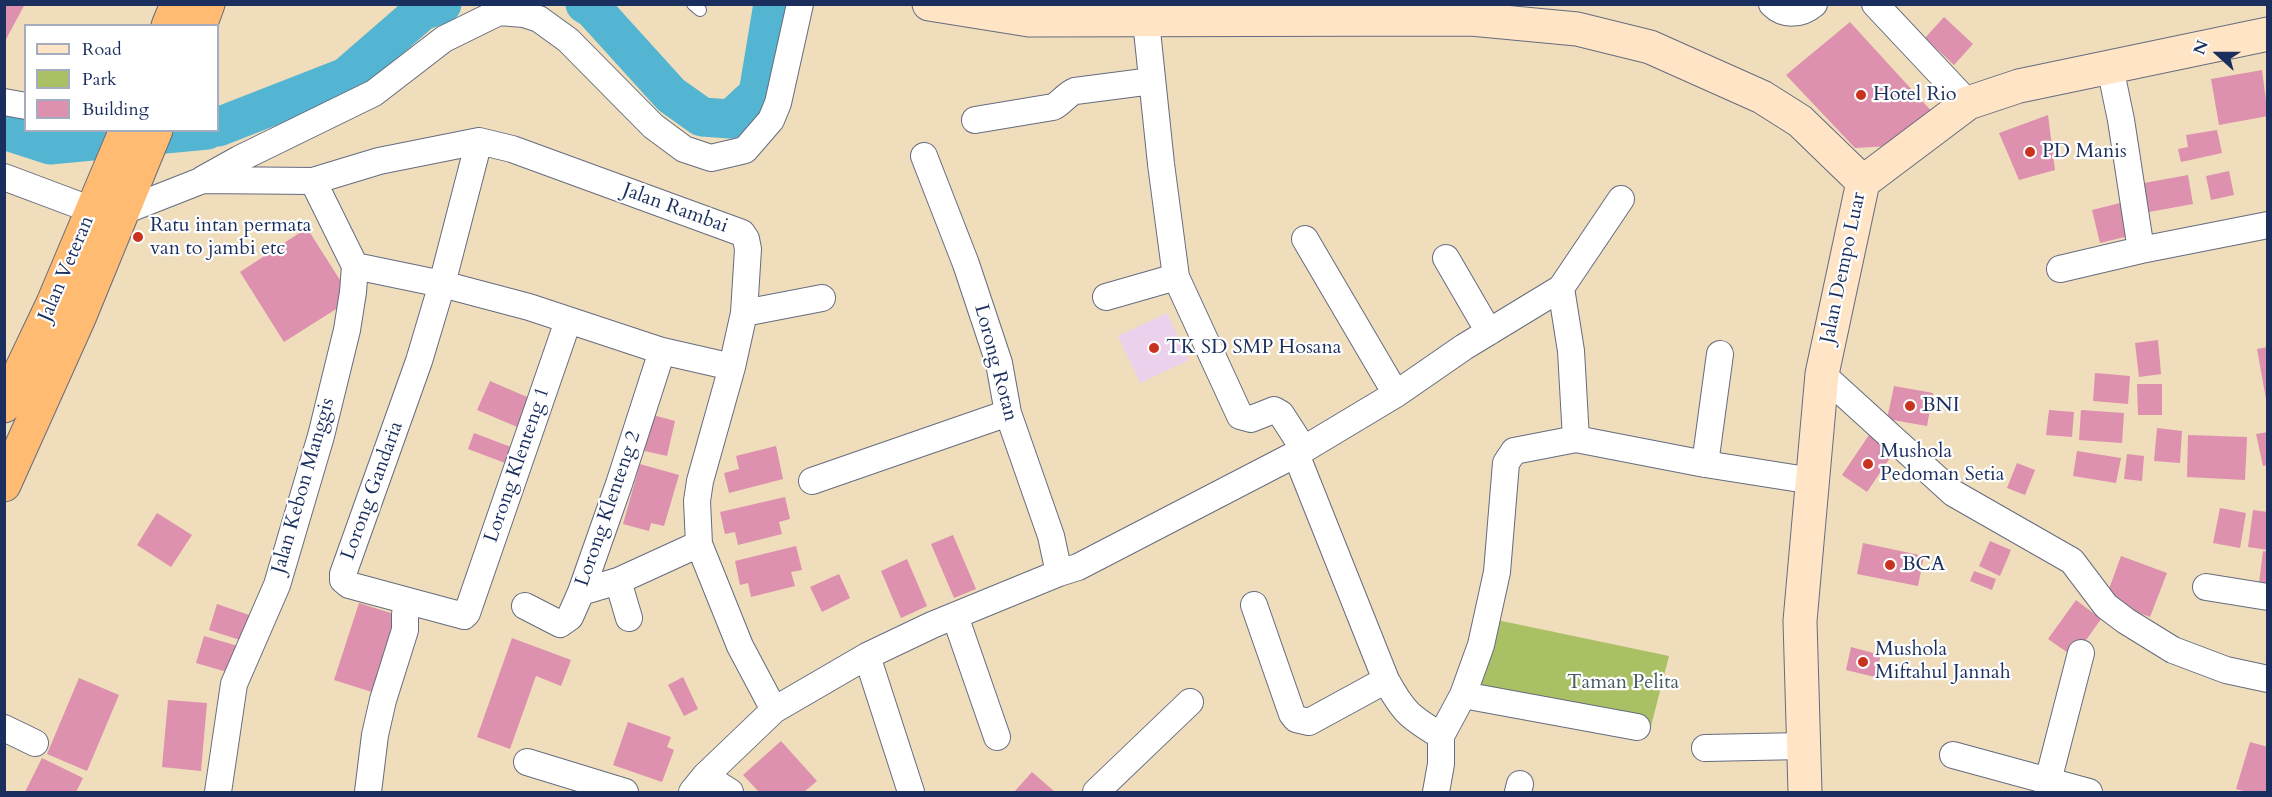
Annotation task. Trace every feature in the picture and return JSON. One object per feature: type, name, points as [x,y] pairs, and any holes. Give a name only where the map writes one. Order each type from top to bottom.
[{"type":"highway","points":[[169,24],[177,4]]},
{"type":"highway","points":[[201,24],[208,4]]},
{"type":"highway","name":"Jalan Veteran","points":[[4,485],[112,201],[126,132]]},
{"type":"highway","points":[[112,201],[155,132]]},
{"type":"highway","name":"Jalan Veteran","points":[[4,406],[53,303],[112,201]]},
{"type":"street","points":[[203,180],[239,159],[374,93],[444,39],[499,12],[524,14],[539,19],[568,40],[653,126],[684,149],[711,158],[745,150],[771,120],[778,103],[800,4]]},
{"type":"street","points":[[929,4],[1029,20],[1146,21],[1181,13],[1328,12],[1471,19],[1577,29],[1650,47],[1762,97],[1800,121],[1863,182]]},
{"type":"street","points":[[1772,4],[1779,11],[1794,13],[1809,9],[1814,4]]},
{"type":"street","points":[[1875,4],[1968,103]]},
{"type":"street","points":[[1146,21],[1176,277],[1240,416],[1251,419],[1274,410],[1281,414],[1300,451],[1386,680],[1398,702],[1412,719],[1441,736]]},
{"type":"street","name":"Jalan Dempo Luar","points":[[1805,792],[1800,621],[1822,374],[1863,182],[1968,103],[2019,86],[2268,34]]},
{"type":"street","points":[[2110,67],[2121,120],[2141,250]]},
{"type":"street","points":[[975,120],[1053,107],[1059,105],[1075,91],[1152,81]]},
{"type":"street","points":[[4,102],[24,106]]},
{"type":"street","name":"Jalan Rambai","points":[[112,201],[203,180],[312,181],[378,161],[480,141],[512,149],[742,233],[748,249],[744,313],[732,367],[700,481],[697,501],[699,544],[740,646],[774,710]]},
{"type":"street","name":"Lorong Gandaria","points":[[468,609],[464,616],[411,603],[349,585],[343,580],[343,574],[419,361],[480,141]]},
{"type":"street","name":"Lorong Rotan","points":[[924,156],[966,264],[999,363],[1008,413],[1051,536],[1059,573]]},
{"type":"street","points":[[4,177],[112,201]]},
{"type":"street","points":[[312,181],[355,266],[442,284],[529,307],[662,351],[732,367]]},
{"type":"street","points":[[698,784],[774,710],[867,656],[955,616],[1078,567],[1300,451],[1396,394],[1464,347],[1561,288],[1621,199]]},
{"type":"street","points":[[2060,269],[2141,250],[2268,225]]},
{"type":"street","points":[[1305,239],[1396,394]]},
{"type":"street","points":[[1446,258],[1489,332]]},
{"type":"street","name":"Jalan Kebon Manggis","points":[[218,792],[234,684],[277,585],[321,436],[346,330],[355,266]]},
{"type":"street","points":[[1106,297],[1176,277]]},
{"type":"street","points":[[1561,288],[1571,351],[1576,439]]},
{"type":"street","points":[[744,313],[822,298]]},
{"type":"street","name":"Lorong Klenteng 1","points":[[468,609],[568,321]]},
{"type":"street","name":"Lorong Klenteng 2","points":[[525,606],[560,624],[570,617],[619,484],[662,351]]},
{"type":"street","points":[[1705,464],[1720,354]]},
{"type":"street","points":[[1822,374],[1953,493],[2072,561],[2106,606],[2126,621],[2173,650],[2226,670],[2268,679]]},
{"type":"street","points":[[812,481],[1008,413]]},
{"type":"street","points":[[1436,792],[1441,764],[1441,736],[1463,694],[1481,645],[1497,572],[1506,463],[1514,451],[1576,439],[1705,464],[1813,481]]},
{"type":"street","points":[[580,592],[618,581],[699,544]]},
{"type":"street","points":[[618,581],[629,618]]},
{"type":"street","points":[[2206,587],[2268,597]]},
{"type":"street","points":[[368,792],[380,712],[405,630],[405,614],[411,603]]},
{"type":"street","points":[[1254,605],[1292,714],[1296,719],[1309,722],[1386,680]]},
{"type":"street","points":[[955,616],[997,737]]},
{"type":"street","points":[[2048,781],[2081,653]]},
{"type":"street","points":[[867,656],[911,792]]},
{"type":"street","points":[[1463,694],[1637,727]]},
{"type":"street","points":[[1096,792],[1190,702]]},
{"type":"street","points":[[4,728],[35,743]]},
{"type":"street","points":[[1705,748],[1803,746]]},
{"type":"street","points":[[1953,755],[2083,792]]},
{"type":"street","points":[[527,762],[625,792]]},
{"type":"street","points":[[698,784],[730,792]]},
{"type":"shaded area","name":"TK SD SMP Hosana","points":[[1167,313],[1189,360],[1140,383],[1118,336]]},
{"type":"green space","name":"Taman Pelita","points":[[1497,620],[1669,656],[1651,726],[1472,687]]},
{"type":"building","points":[[4,4],[25,4],[4,43]]},
{"type":"building","points":[[1944,17],[1973,44],[1954,65],[1925,38]]},
{"type":"building","name":"Hotel Rio","points":[[1850,22],[1935,115],[1890,146],[1855,148],[1786,75]]},
{"type":"building","points":[[2262,70],[2268,116],[2219,125],[2211,79]]},
{"type":"building","name":"PD Manis","points":[[2048,115],[2055,170],[2019,180],[1999,133]]},
{"type":"building","points":[[2217,130],[2222,153],[2181,162],[2178,149],[2188,147],[2186,135]]},
{"type":"building","points":[[2229,171],[2234,195],[2211,200],[2206,176]]},
{"type":"building","points":[[2188,175],[2193,204],[2149,212],[2144,183]]},
{"type":"building","points":[[2120,203],[2129,236],[2100,243],[2092,210]]},
{"type":"building","points":[[307,228],[352,299],[284,342],[240,272]]},
{"type":"building","points":[[2158,340],[2161,374],[2139,377],[2135,343]]},
{"type":"building","points":[[2268,347],[2268,399],[2266,399],[2257,349]]},
{"type":"building","points":[[2095,373],[2130,376],[2128,404],[2093,401]]},
{"type":"building","points":[[490,381],[534,400],[522,429],[477,410]]},
{"type":"building","points":[[2137,384],[2162,384],[2162,415],[2138,415]]},
{"type":"building","name":"BNI","points":[[1894,386],[1933,393],[1927,426],[1887,419]]},
{"type":"building","points":[[2049,410],[2074,412],[2072,437],[2046,435]]},
{"type":"building","points":[[2081,410],[2124,413],[2122,443],[2079,440]]},
{"type":"building","points":[[649,414],[675,421],[667,456],[640,450]]},
{"type":"building","points":[[2157,428],[2182,431],[2180,463],[2154,461]]},
{"type":"building","points":[[2268,432],[2268,465],[2263,466],[2256,434]]},
{"type":"building","points":[[474,433],[511,447],[505,463],[468,449]]},
{"type":"building","name":"Mushola Pedoman Setia","points":[[1869,435],[1894,452],[1867,492],[1842,475]]},
{"type":"building","points":[[2188,435],[2247,437],[2245,480],[2187,477]]},
{"type":"building","points":[[776,446],[783,479],[729,493],[724,473],[739,469],[736,456]]},
{"type":"building","points":[[2077,451],[2121,458],[2116,483],[2073,476]]},
{"type":"building","points":[[2127,454],[2144,456],[2142,481],[2124,479]]},
{"type":"building","points":[[2017,463],[2035,470],[2025,495],[2007,488]]},
{"type":"building","points":[[640,464],[679,475],[664,526],[651,523],[649,531],[623,524]]},
{"type":"building","points":[[785,497],[790,519],[779,522],[782,534],[738,545],[735,532],[725,534],[720,512]]},
{"type":"building","points":[[2220,508],[2246,513],[2240,548],[2213,543]]},
{"type":"building","points":[[2253,510],[2268,512],[2268,550],[2248,547]]},
{"type":"building","points":[[157,513],[192,535],[171,567],[137,545]]},
{"type":"building","points":[[953,535],[976,589],[954,598],[931,544]]},
{"type":"building","points":[[1990,541],[2011,550],[2000,576],[1979,566]]},
{"type":"building","name":"BCA","points":[[1863,543],[1924,556],[1918,586],[1857,574]]},
{"type":"building","points":[[796,546],[802,570],[791,572],[795,586],[751,597],[748,583],[740,585],[735,561]]},
{"type":"building","points":[[2263,551],[2268,552],[2268,584],[2259,583]]},
{"type":"building","points":[[2121,556],[2167,573],[2150,617],[2105,600]]},
{"type":"building","points":[[907,559],[927,606],[901,618],[881,571]]},
{"type":"building","points":[[1974,571],[1996,579],[1992,590],[1970,581]]},
{"type":"building","points":[[839,574],[850,598],[822,612],[810,587]]},
{"type":"building","points":[[2076,600],[2101,619],[2074,657],[2048,639]]},
{"type":"building","points":[[359,603],[397,615],[372,692],[334,680]]},
{"type":"building","points":[[217,604],[255,617],[246,642],[209,630]]},
{"type":"building","points":[[204,636],[241,647],[234,674],[196,663]]},
{"type":"building","points":[[512,638],[571,660],[561,686],[536,676],[510,749],[477,737]]},
{"type":"building","name":"Mushola Miftahul Jannah","points":[[1851,647],[1881,655],[1875,677],[1846,670]]},
{"type":"building","points":[[683,677],[698,709],[684,716],[668,685]]},
{"type":"building","points":[[79,678],[119,695],[87,771],[47,754]]},
{"type":"building","points":[[168,700],[207,703],[201,771],[162,767]]},
{"type":"building","points":[[628,722],[671,737],[667,747],[674,750],[662,782],[613,765]]},
{"type":"building","points":[[781,741],[817,781],[804,792],[759,792],[743,775]]},
{"type":"building","points":[[2250,742],[2268,747],[2268,792],[2247,792],[2236,789]]},
{"type":"building","points":[[42,758],[83,778],[76,792],[25,792]]},
{"type":"building","points":[[1032,772],[1055,792],[1014,792]]},
{"type":"waterway","points":[[219,127],[346,77],[422,11],[442,4]]},
{"type":"waterway","points":[[585,4],[593,9],[671,95],[702,117],[731,119],[758,94],[773,4]]},
{"type":"waterway","points":[[4,130],[50,145],[186,132]]},
{"type":"place","name":"Hotel Rio","points":[[1861,95]]},
{"type":"place","name":"PD Manis","points":[[2030,152]]},
{"type":"place","name":"Ratu intan permata van to jambi etc","points":[[138,237]]},
{"type":"place","name":"TK SD SMP Hosana","points":[[1154,348]]},
{"type":"place","name":"BNI","points":[[1910,406]]},
{"type":"place","name":"Mushola Pedoman Setia","points":[[1868,464]]},
{"type":"place","name":"BCA","points":[[1890,565]]},
{"type":"place","name":"Mushola Miftahul Jannah","points":[[1863,662]]}]
